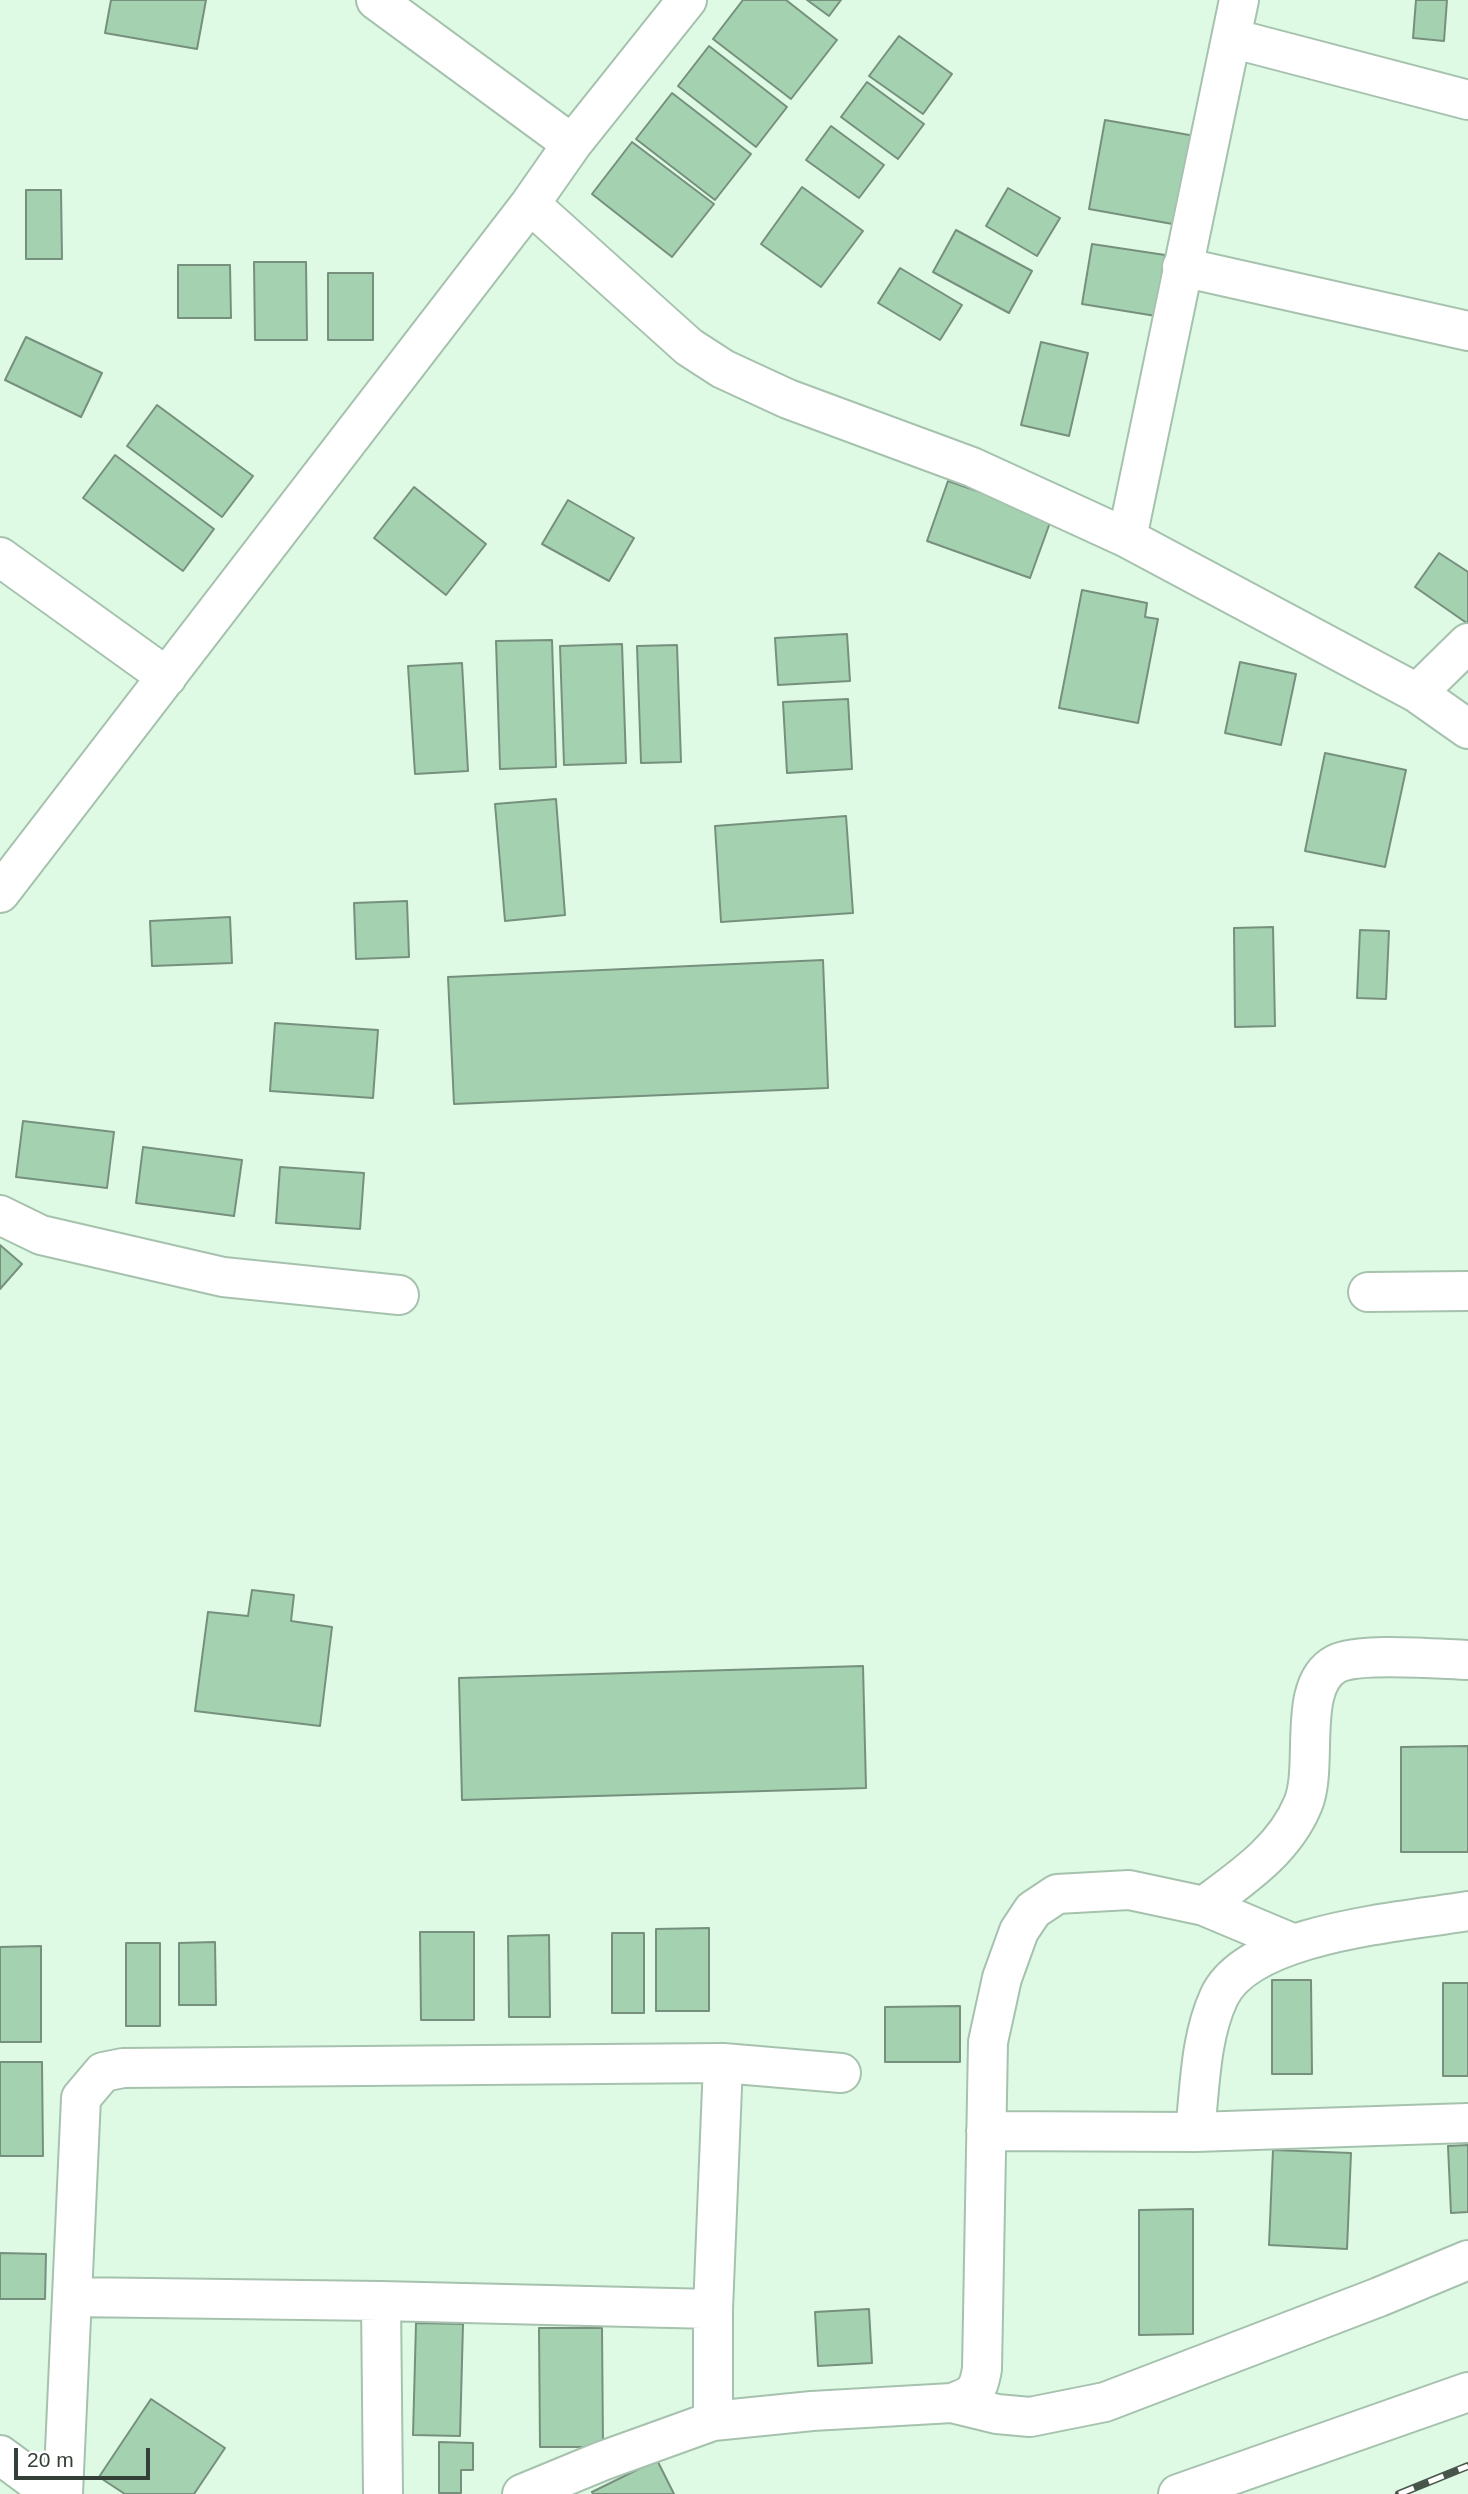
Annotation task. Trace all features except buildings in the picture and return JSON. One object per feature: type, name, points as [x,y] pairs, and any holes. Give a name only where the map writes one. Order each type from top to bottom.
[{"type":"street","points":[[376,0],[572,144]]},
{"type":"street","points":[[0,893],[530,204],[572,144],[687,0]]},
{"type":"street","points":[[1127,538],[1239,0]]},
{"type":"street","points":[[1231,38],[1468,100]]},
{"type":"street","points":[[530,204],[689,347],[723,369],[788,398],[972,467],[1127,538],[1417,692],[1468,729]]},
{"type":"street","points":[[1182,267],[1468,331]]},
{"type":"street","points":[[0,557],[167,677]]},
{"type":"street","points":[[1417,692],[1468,643]]},
{"type":"street","points":[[0,1215],[41,1235],[223,1277],[399,1295]]},
{"type":"street","points":[[1368,1292],[1468,1291]]},
{"type":"street","points":[[1204,1906],[1258,1866],[1284,1838],[1296,1819],[1310,1778],[1313,1697],[1317,1683],[1324,1673],[1336,1664],[1371,1658],[1468,1660]]},
{"type":"street","points":[[522,2494],[602,2461],[713,2421],[812,2411],[952,2403],[970,2397],[980,2382],[982,2369],[988,2042],[1002,1978],[1019,1931],[1033,1910],[1057,1894],[1129,1890],[1204,1906],[1292,1942]]},
{"type":"street","points":[[1195,2132],[1206,2030],[1220,1994],[1240,1969],[1292,1942],[1468,1911]]},
{"type":"street","points":[[713,2421],[713,2309],[723,2063]]},
{"type":"street","points":[[63,2494],[81,2098],[103,2072],[123,2068],[723,2063],[841,2073]]},
{"type":"street","points":[[986,2131],[1195,2132],[1468,2123]]},
{"type":"street","points":[[952,2403],[997,2414],[1030,2417],[1105,2402],[1468,2260]]},
{"type":"street","points":[[72,2297],[713,2309]]},
{"type":"street","points":[[381,2301],[383,2494]]},
{"type":"street","points":[[1178,2494],[1468,2392]]},
{"type":"street","points":[[0,2455],[53,2494]]},
{"type":"railway","points":[[1399,2494],[1468,2466]]}]
